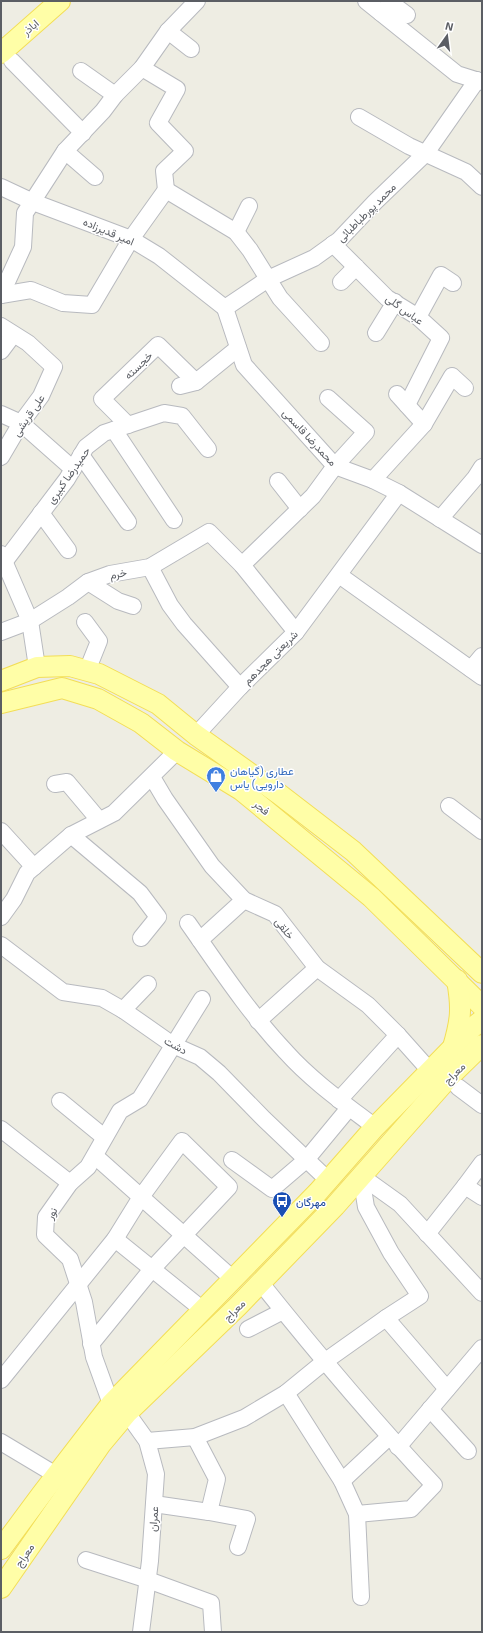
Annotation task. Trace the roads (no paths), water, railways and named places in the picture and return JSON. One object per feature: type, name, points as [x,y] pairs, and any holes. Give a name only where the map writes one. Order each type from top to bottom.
[{"type":"main road","name":"اباذر","points":[[7,57],[53,3]]},
{"type":"main road","points":[[1,681],[37,667],[70,666],[99,674],[158,704],[196,735],[279,794],[353,852],[482,973]]},
{"type":"main road","name":"فجر","points":[[1,703],[62,688],[98,699],[141,723],[178,751],[247,794],[371,897],[482,1006]]},
{"type":"main road","points":[[178,751],[196,735]]},
{"type":"main road","points":[[452,1049],[461,1017],[461,1002],[457,980]]},
{"type":"main road","name":"معراج","points":[[1,1550],[56,1475],[119,1409],[203,1310],[328,1180],[375,1127],[482,1020]]},
{"type":"main road","name":"معراج","points":[[1,1588],[101,1444],[119,1409],[233,1311],[335,1206],[450,1076],[479,1050]]},
{"type":"main road","points":[[28,1513],[44,1526]]},
{"type":"street","points":[[1,295],[23,247],[25,213],[65,151],[104,111],[115,95],[142,68],[168,31],[197,1]]},
{"type":"street","points":[[366,1],[458,74],[480,81]]},
{"type":"street","points":[[381,13],[392,3],[407,15]]},
{"type":"street","points":[[168,31],[191,49]]},
{"type":"street","points":[[7,57],[83,133]]},
{"type":"street","points":[[1,295],[31,290],[63,303],[92,306],[131,238],[166,190],[164,171],[185,151],[158,124],[177,89],[142,68]]},
{"type":"street","points":[[81,70],[115,95]]},
{"type":"street","name":"محمد پورطباطبائی","points":[[225,308],[268,280],[314,258],[333,244],[426,153],[480,81]]},
{"type":"street","points":[[359,117],[408,146],[466,172],[482,187]]},
{"type":"street","points":[[65,151],[94,177]]},
{"type":"street","name":"امیر قدیرزاده","points":[[1,187],[33,202],[131,238],[159,256],[225,308]]},
{"type":"street","points":[[166,190],[236,232],[250,250],[280,298],[321,344]]},
{"type":"street","points":[[236,232],[249,206]]},
{"type":"street","name":"عباس گلی","points":[[333,244],[387,298],[418,317],[440,338],[402,399],[424,424]]},
{"type":"street","points":[[340,282],[356,267]]},
{"type":"street","points":[[418,317],[441,275],[453,283]]},
{"type":"street","points":[[376,333],[395,302]]},
{"type":"street","name":"محمدرضا قاسمی","points":[[225,308],[244,365],[335,466],[373,480],[399,493],[482,545]]},
{"type":"street","points":[[1,351],[7,330]]},
{"type":"street","name":"علی قریشی","points":[[1,457],[21,423],[41,396],[54,367],[28,344],[7,330]]},
{"type":"street","name":"خجسته","points":[[121,427],[102,399],[158,345],[196,382]]},
{"type":"street","points":[[180,386],[196,382],[238,348]]},
{"type":"street","points":[[373,480],[424,424],[452,376],[465,388]]},
{"type":"street","points":[[296,632],[242,565],[313,496],[335,466],[366,432],[328,398]]},
{"type":"street","name":"حمیدرضا کبیری","points":[[3,557],[41,513],[86,447],[104,433],[164,413],[182,416],[208,448]]},
{"type":"street","points":[[1,414],[21,423],[77,462],[128,522]]},
{"type":"street","points":[[121,427],[174,520]]},
{"type":"street","points":[[440,518],[475,478],[482,467]]},
{"type":"street","points":[[278,481],[300,509]]},
{"type":"street","name":"شریعتی هجدهم","points":[[196,735],[240,687],[296,632],[399,493]]},
{"type":"street","points":[[41,513],[68,550]]},
{"type":"street","name":"خرم","points":[[1,632],[30,621],[68,597],[88,582],[110,574],[150,567],[210,532],[242,565]]},
{"type":"street","points":[[3,557],[30,621],[37,667]]},
{"type":"street","points":[[150,567],[170,605],[179,618],[240,687]]},
{"type":"street","points":[[339,575],[477,673],[482,656]]},
{"type":"street","points":[[88,582],[118,601],[133,606]]},
{"type":"street","points":[[85,622],[99,641],[88,671]]},
{"type":"street","points":[[1,917],[14,899],[27,873],[71,835],[114,813],[178,751]]},
{"type":"street","name":"خلقی","points":[[152,777],[165,799],[212,866],[244,900],[274,914],[318,968],[368,1005],[398,1035],[431,1072]]},
{"type":"street","points":[[55,784],[67,782],[99,820]]},
{"type":"street","points":[[449,806],[482,831]]},
{"type":"street","points":[[1,831],[34,867]]},
{"type":"street","points":[[71,835],[140,893],[158,917],[141,938]]},
{"type":"street","points":[[200,940],[244,900]]},
{"type":"street","points":[[188,923],[235,991],[287,1053],[344,1104],[375,1127]]},
{"type":"street","name":"دشت","points":[[1,945],[63,992],[102,998],[123,1010],[173,1045],[200,1057],[219,1073],[328,1180]]},
{"type":"street","points":[[258,1020],[318,968]]},
{"type":"street","points":[[123,1010],[148,984]]},
{"type":"street","name":"نور","points":[[119,1409],[94,1356],[84,1302],[70,1259],[45,1235],[46,1217],[70,1183],[88,1167],[120,1111],[140,1099],[202,1000]]},
{"type":"street","points":[[232,1160],[272,1189],[306,1160],[344,1104],[398,1035]]},
{"type":"street","points":[[458,1087],[482,1106]]},
{"type":"street","points":[[60,1101],[104,1137]]},
{"type":"street","points":[[1,1129],[70,1183]]},
{"type":"street","points":[[1,1380],[115,1239],[141,1197],[182,1141],[229,1187],[152,1269],[91,1344]]},
{"type":"street","points":[[94,1156],[233,1279]]},
{"type":"street","points":[[427,1234],[482,1163]]},
{"type":"street","points":[[361,1176],[400,1204],[482,1293]]},
{"type":"street","points":[[148,1440],[194,1437],[244,1418],[286,1393],[324,1362],[420,1296],[391,1253],[366,1207],[361,1176]]},
{"type":"street","points":[[465,1186],[482,1197]]},
{"type":"street","points":[[115,1239],[203,1310]]},
{"type":"street","points":[[260,1282],[324,1362],[434,1485],[411,1510],[357,1514]]},
{"type":"street","points":[[248,1329],[283,1311]]},
{"type":"street","points":[[386,1318],[447,1389]]},
{"type":"street","points":[[342,1481],[394,1442],[430,1409],[482,1348]]},
{"type":"street","points":[[286,1393],[342,1481],[357,1514],[361,1597]]},
{"type":"street","name":"عمران","points":[[119,1409],[148,1440],[156,1474],[148,1580],[141,1632]]},
{"type":"street","points":[[430,1409],[468,1451]]},
{"type":"street","points":[[194,1437],[217,1479],[209,1512]]},
{"type":"street","points":[[1,1442],[56,1475]]},
{"type":"street","points":[[154,1504],[247,1519],[238,1547]]},
{"type":"street","points":[[86,1560],[211,1602],[213,1632]]},
{"type":"place","name":"عطاری (گیاهان دارویی) یاس","points":[[216,793]]},
{"type":"place","name":"مهرگان","points":[[282,1218]]}]
